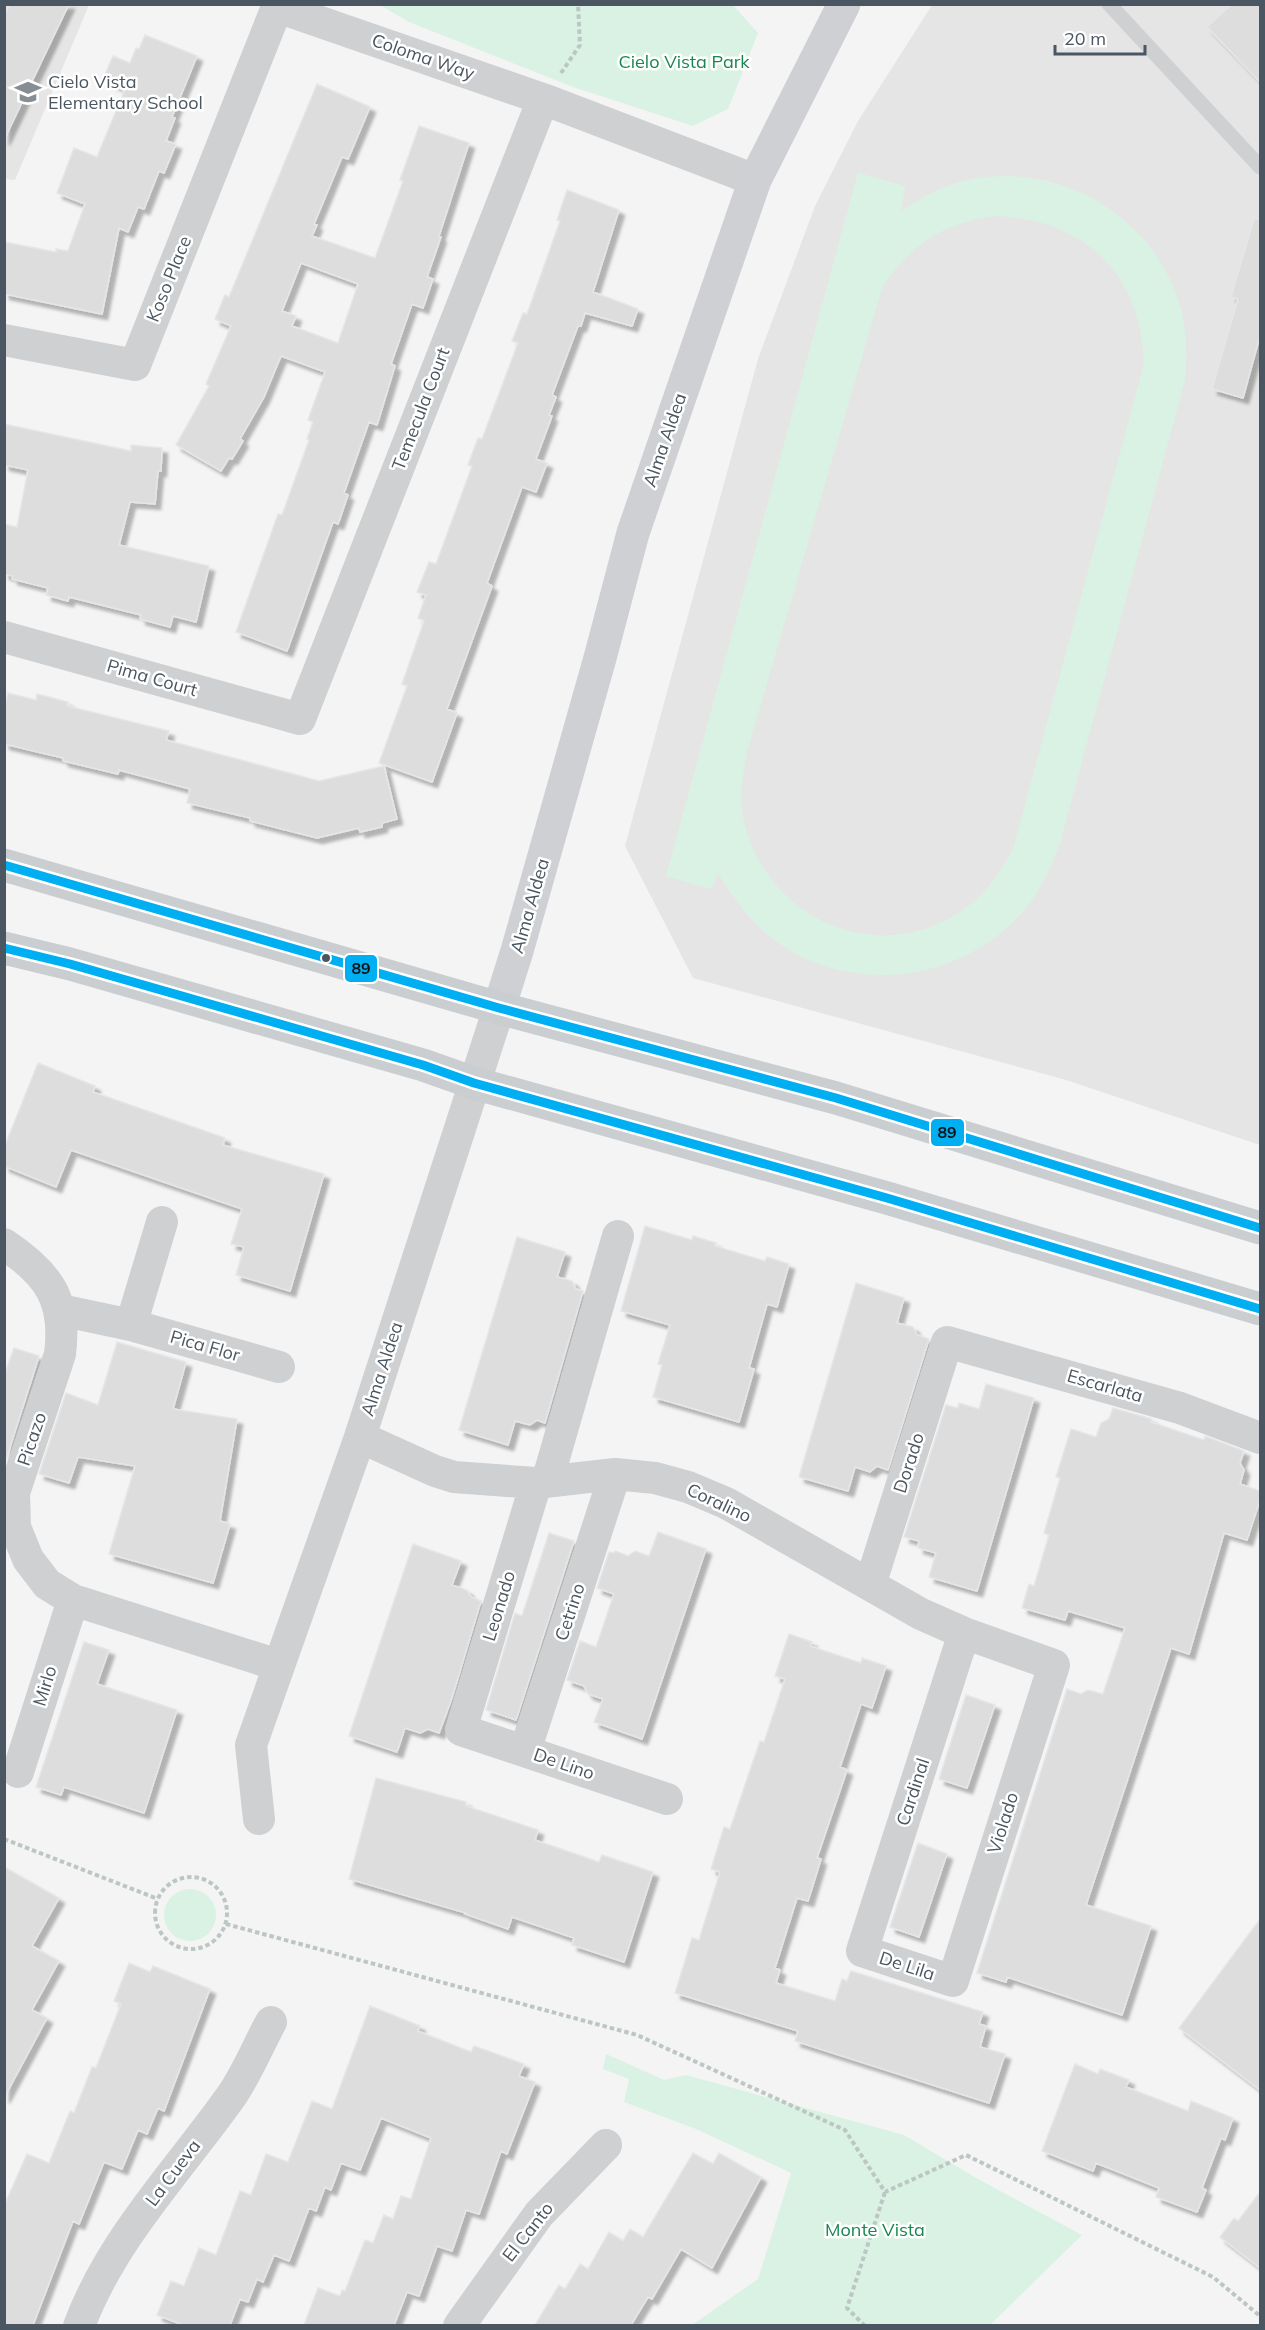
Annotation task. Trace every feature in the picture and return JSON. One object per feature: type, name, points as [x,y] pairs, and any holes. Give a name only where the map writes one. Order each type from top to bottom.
[{"type":"main road","name":"Alma Aldea","points":[[499,1008],[518,951],[633,533],[755,180],[844,4]]},
{"type":"main road","points":[[4,865],[499,1008],[836,1098],[1260,1228]]},
{"type":"main road","points":[[4,948],[70,964],[423,1065],[474,1083],[887,1198],[1260,1309]]},
{"type":"street","name":"Coloma Way","points":[[203,193],[278,8],[543,99],[755,180]]},
{"type":"street","name":"Temecula Court","points":[[300,719],[543,99]]},
{"type":"street","name":"Koso Place","points":[[4,340],[135,365],[203,193]]},
{"type":"street","name":"Pima Court","points":[[4,637],[300,719]]},
{"type":"street","name":"Alma Aldea","points":[[259,1819],[251,1745],[360,1437],[499,1008]]},
{"type":"street","points":[[131,1326],[162,1222]]},
{"type":"street","name":"Leonado","points":[[461,1730],[542,1482],[618,1236]]},
{"type":"street","name":"Picazo","points":[[4,1244],[25,1258],[50,1284],[60,1310],[63,1334],[60,1354],[14,1493],[15,1527],[28,1559],[47,1584],[73,1600],[278,1665]]},
{"type":"street","name":"Pica Flor","points":[[60,1310],[131,1326],[279,1367]]},
{"type":"street","name":"Escarlata","points":[[947,1342],[1180,1408],[1260,1438]]},
{"type":"street","name":"Dorado","points":[[870,1585],[947,1342]]},
{"type":"street","name":"Coralino","points":[[360,1437],[454,1477],[542,1482],[615,1474],[655,1478],[687,1487],[726,1503],[921,1614],[964,1633],[1054,1665]]},
{"type":"street","name":"Cetrino","points":[[525,1751],[615,1474]]},
{"type":"street","name":"Mirlo","points":[[18,1772],[73,1600]]},
{"type":"street","name":"Cardinal","points":[[861,1951],[964,1633]]},
{"type":"street","name":"Violado","points":[[953,1981],[1054,1665]]},
{"type":"street","name":"De Lino","points":[[461,1730],[667,1799]]},
{"type":"street","name":"De Lila","points":[[861,1951],[953,1981]]},
{"type":"street","name":"La Cueva","points":[[79,2325],[91,2294],[118,2247],[234,2092],[271,2022]]},
{"type":"street","name":"El Canto","points":[[459,2325],[539,2214],[606,2145]]},
{"type":"lane","points":[[1109,4],[1260,167]]},
{"type":"path","points":[[543,99],[580,45],[579,4]]},
{"type":"path","points":[[4,1839],[158,1899]]},
{"type":"path","points":[[184,1878],[197,1878],[208,1882],[218,1889],[225,1900],[228,1912],[226,1924],[211,1944],[189,1949],[177,1947],[168,1941],[156,1922],[155,1910],[158,1899],[172,1882],[184,1878]]},
{"type":"path","points":[[226,1924],[637,2036],[844,2130],[885,2192]]},
{"type":"path","points":[[865,2325],[848,2308],[885,2192],[966,2155],[1213,2277],[1260,2316]]},
{"type":"shaded area","name":"Cielo Vista Elementary School","points":[[5,5],[89,5],[15,180],[5,179]]},
{"type":"shaded area","points":[[932,5],[1260,5],[1260,1145],[1066,1080],[693,978],[625,846],[758,359],[815,206],[858,121]]},
{"type":"green space","name":"Cielo Vista Park","points":[[380,5],[733,5],[758,33],[728,109],[693,126],[573,87],[409,22]]},
{"type":"green space","points":[[858,173],[905,186],[901,211],[953,184],[989,177],[1024,177],[1058,184],[1090,197],[1120,216],[1145,241],[1165,270],[1179,303],[1186,341],[1185,380],[1060,843],[1032,900],[1008,927],[979,948],[947,963],[913,972],[878,975],[842,971],[809,960],[777,942],[744,910],[718,873],[711,889],[666,876]],"holes":[[[996,216],[1028,220],[1056,228],[1081,241],[1103,258],[1120,279],[1133,304],[1141,332],[1144,364],[1013,849],[990,885],[975,901],[957,914],[923,930],[888,935],[854,932],[822,921],[794,902],[770,877],[752,847],[741,804],[747,752],[882,288],[893,272],[917,247],[945,230],[977,219]]]},
{"type":"green space","points":[[190,1889],[200,1891],[208,1897],[214,1905],[216,1915],[214,1925],[208,1933],[200,1939],[190,1941],[180,1939],[172,1933],[166,1925],[164,1915],[166,1905],[172,1897],[180,1891]]},
{"type":"green space","name":"Monte Vista","points":[[606,2054],[664,2080],[686,2075],[904,2135],[978,2179],[1082,2235],[990,2325],[692,2325],[758,2279],[791,2173],[696,2129],[624,2102],[629,2079],[603,2069]]},
{"type":"building","points":[[10,4],[69,4],[4,140],[4,16]]},
{"type":"building","points":[[1232,4],[1260,4],[1260,82],[1207,27]]},
{"type":"building","points":[[145,35],[197,56],[172,117],[175,118],[166,141],[176,144],[164,173],[159,171],[144,209],[138,207],[128,232],[119,228],[102,314],[4,294],[4,242],[56,252],[56,249],[68,251],[85,204],[57,193],[74,148],[97,157],[125,89],[103,79],[113,56],[130,63]]},
{"type":"building","points":[[317,84],[370,107],[348,159],[342,157],[314,224],[317,225],[312,236],[375,258],[403,181],[400,180],[419,126],[469,143],[427,277],[433,279],[423,308],[412,304],[391,364],[395,366],[377,425],[369,422],[344,493],[348,495],[338,524],[333,522],[287,651],[236,632],[278,514],[282,515],[309,440],[307,439],[313,422],[308,420],[325,372],[281,356],[264,397],[240,439],[243,441],[221,471],[176,445],[209,386],[206,384],[231,326],[215,319],[225,295],[229,297]],"holes":[[[301,263],[358,284],[338,343],[292,326],[296,316],[282,311]]]},
{"type":"building","points":[[567,190],[619,210],[593,292],[638,309],[632,326],[585,313],[581,326],[578,326],[552,395],[556,397],[549,415],[552,416],[536,459],[547,463],[536,492],[522,487],[487,583],[492,586],[447,709],[457,713],[432,782],[379,763],[407,686],[402,684],[424,621],[418,618],[426,595],[417,592],[429,562],[436,564],[472,466],[468,465],[478,438],[482,439],[518,343],[512,341],[523,313],[527,314],[560,221],[557,220]]},
{"type":"building","points":[[1254,219],[1260,220],[1260,336],[1243,398],[1212,389],[1238,299],[1231,297]]},
{"type":"building","points":[[4,424],[131,451],[131,445],[162,448],[161,471],[158,471],[155,504],[130,502],[119,545],[209,566],[196,622],[173,616],[170,627],[140,619],[141,615],[69,597],[68,601],[46,595],[48,588],[12,579],[13,576],[4,574],[4,524],[17,527],[28,470],[4,465]]},
{"type":"building","points":[[8,693],[36,700],[37,694],[68,702],[67,706],[169,731],[166,740],[319,781],[384,766],[397,819],[382,823],[382,827],[360,832],[359,828],[317,838],[250,821],[250,818],[187,803],[190,789],[119,770],[118,774],[63,761],[63,758],[4,744],[4,709]]},
{"type":"building","points":[[38,1063],[95,1086],[93,1092],[225,1138],[223,1145],[324,1174],[290,1291],[236,1275],[244,1247],[231,1244],[242,1209],[71,1150],[56,1187],[4,1166],[4,1148]]},
{"type":"building","points":[[645,1226],[692,1240],[693,1236],[716,1243],[715,1246],[765,1261],[767,1257],[789,1264],[777,1307],[767,1304],[749,1368],[754,1369],[739,1422],[653,1397],[662,1365],[658,1364],[670,1325],[621,1311]]},
{"type":"building","points":[[517,1237],[565,1252],[557,1277],[572,1281],[576,1289],[583,1291],[545,1423],[537,1420],[530,1425],[515,1421],[508,1445],[459,1430]]},
{"type":"building","points":[[856,1283],[904,1298],[897,1323],[913,1327],[917,1335],[929,1339],[888,1470],[877,1466],[870,1472],[855,1467],[848,1491],[799,1477]]},
{"type":"building","points":[[117,1342],[186,1362],[173,1409],[237,1419],[220,1521],[230,1524],[213,1583],[109,1554],[135,1466],[78,1457],[69,1483],[39,1474],[66,1393],[98,1405]]},
{"type":"building","points":[[14,1348],[39,1356],[5,1463],[4,1376]]},
{"type":"building","points":[[986,1384],[1034,1398],[977,1591],[929,1577],[936,1553],[918,1548],[919,1541],[904,1537],[946,1405],[958,1408],[959,1403],[979,1409]]},
{"type":"building","points":[[1113,1408],[1152,1419],[1151,1422],[1204,1440],[1205,1436],[1244,1451],[1240,1463],[1244,1470],[1240,1484],[1260,1491],[1260,1500],[1247,1540],[1224,1533],[1189,1654],[1171,1648],[1086,1905],[1151,1926],[1122,2015],[1007,1977],[1006,1982],[977,1973],[1067,1689],[1081,1694],[1088,1690],[1103,1694],[1125,1628],[1068,1611],[1065,1620],[1022,1608],[1029,1584],[1034,1586],[1049,1535],[1044,1533],[1060,1478],[1056,1477],[1071,1429],[1096,1437],[1101,1423],[1109,1419]]},
{"type":"building","points":[[658,1532],[706,1549],[642,1739],[594,1722],[603,1699],[588,1694],[584,1686],[567,1680],[580,1641],[596,1647],[614,1594],[597,1588],[609,1552],[614,1553],[615,1551],[628,1556],[635,1551],[649,1556]]},
{"type":"building","points":[[549,1533],[574,1541],[516,1720],[486,1710],[515,1613],[522,1616]]},
{"type":"building","points":[[413,1544],[461,1561],[452,1585],[467,1590],[471,1597],[481,1601],[439,1733],[428,1729],[420,1733],[405,1728],[397,1752],[349,1736]]},
{"type":"building","points":[[789,1634],[812,1642],[810,1646],[861,1663],[862,1658],[886,1666],[872,1708],[861,1704],[840,1767],[847,1770],[817,1858],[821,1859],[808,1901],[797,1898],[775,1968],[780,1970],[776,1983],[835,2001],[842,1979],[847,1981],[851,1971],[983,2012],[979,2024],[986,2026],[980,2047],[1005,2054],[989,2103],[795,2041],[798,2031],[675,1993],[692,1938],[699,1940],[720,1872],[711,1869],[724,1827],[730,1829],[760,1741],[764,1742],[785,1679],[775,1676]]},
{"type":"building","points":[[84,1642],[109,1650],[97,1684],[177,1710],[144,1813],[64,1787],[61,1795],[36,1787]]},
{"type":"building","points":[[966,1695],[995,1705],[967,1788],[939,1779]]},
{"type":"building","points":[[376,1778],[466,1802],[466,1806],[538,1830],[535,1840],[599,1862],[602,1855],[653,1872],[624,1962],[572,1945],[574,1938],[512,1917],[508,1929],[466,1913],[349,1879]]},
{"type":"building","points":[[918,1843],[947,1854],[919,1937],[890,1927]]},
{"type":"building","points":[[4,1867],[59,1898],[32,1946],[59,1961],[32,2010],[47,2018],[4,2098]]},
{"type":"building","points":[[1260,1919],[1260,2090],[1179,2028]]},
{"type":"building","points":[[129,1963],[150,1972],[153,1966],[210,1989],[164,2111],[158,2108],[147,2134],[138,2130],[122,2169],[104,2162],[79,2224],[73,2221],[33,2325],[4,2325],[4,2206],[27,2154],[49,2163],[70,2111],[74,2113],[92,2067],[96,2068],[121,2004],[114,2001]]},
{"type":"building","points":[[370,2006],[420,2026],[418,2031],[471,2052],[474,2046],[524,2064],[519,2076],[535,2082],[507,2154],[501,2151],[479,2214],[466,2210],[452,2251],[437,2246],[419,2296],[407,2292],[394,2325],[304,2325],[318,2288],[340,2296],[342,2290],[345,2291],[365,2240],[373,2243],[384,2215],[393,2219],[401,2196],[411,2199],[431,2138],[381,2118],[360,2170],[341,2163],[331,2190],[325,2187],[316,2211],[309,2208],[289,2261],[274,2255],[263,2282],[257,2279],[248,2302],[240,2299],[230,2325],[183,2325],[157,2315],[171,2281],[184,2286],[199,2248],[216,2255],[240,2191],[251,2195],[266,2154],[288,2162],[312,2101],[332,2109]]},
{"type":"building","points":[[1075,2064],[1098,2074],[1100,2069],[1129,2080],[1126,2087],[1188,2111],[1191,2101],[1233,2118],[1225,2140],[1221,2138],[1202,2188],[1206,2190],[1197,2212],[1156,2197],[1159,2188],[1096,2163],[1093,2171],[1042,2151]]},
{"type":"building","points":[[693,2153],[713,2164],[719,2153],[761,2177],[712,2268],[681,2249],[652,2299],[648,2297],[631,2325],[535,2325],[559,2285],[565,2289],[580,2264],[588,2269],[609,2232],[623,2241],[630,2229],[643,2237]]},
{"type":"building","points":[[1260,2192],[1260,2268],[1220,2237],[1234,2218],[1238,2221]]},
{"type":"transit line","name":"89","points":[[4,865],[499,1008],[836,1098],[1260,1228]]},
{"type":"transit line","name":"89","points":[[4,948],[70,964],[423,1065],[474,1083],[887,1198],[1260,1309]]},
{"type":"place","name":"Cielo Vista Elementary School","points":[[28,92]]}]
